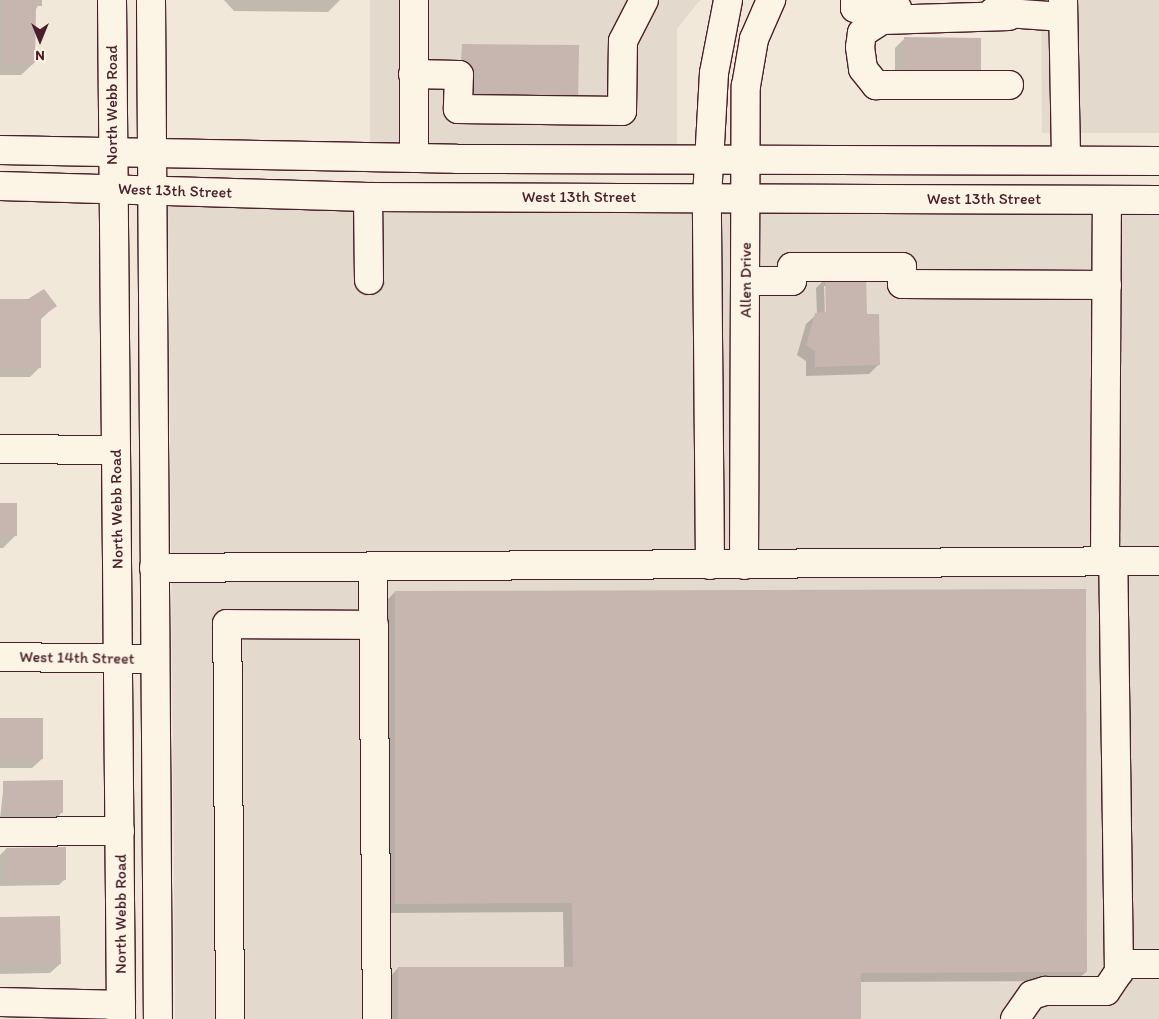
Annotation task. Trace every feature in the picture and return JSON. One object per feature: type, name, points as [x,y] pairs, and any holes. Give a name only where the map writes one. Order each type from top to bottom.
[{"type":"main road","name":"North Webb Road","points":[[112,0],[112,189],[120,659],[121,1012]]},
{"type":"main road","points":[[151,0],[158,1019]]},
{"type":"main road","points":[[414,0],[414,158]]},
{"type":"main road","points":[[413,74],[458,75],[458,109],[622,112],[623,41],[644,0]]},
{"type":"main road","points":[[710,565],[709,159],[714,73],[728,0]]},
{"type":"main road","name":"Allen Drive","points":[[744,565],[746,86],[754,40],[771,0]]},
{"type":"main road","points":[[855,0],[855,8],[978,8],[1009,16]]},
{"type":"main road","points":[[1009,85],[876,85],[863,69],[860,46],[862,33],[882,20],[1009,16],[1063,9],[1066,160]]},
{"type":"main road","points":[[0,150],[153,150],[414,158],[1159,161]]},
{"type":"main road","name":"West 13th Street","points":[[0,186],[368,197],[1159,200]]},
{"type":"main road","points":[[368,197],[369,280]]},
{"type":"main road","points":[[1015,1019],[1032,995],[1045,991],[1106,991],[1116,981],[1119,964],[1109,562],[1107,200]]},
{"type":"main road","points":[[746,281],[792,281],[792,267],[902,267],[902,284],[1107,285]]},
{"type":"main road","points":[[0,449],[116,450]]},
{"type":"main road","points":[[154,568],[1159,561]]},
{"type":"main road","points":[[373,566],[377,1019]]},
{"type":"main road","points":[[230,1019],[227,624],[374,625]]},
{"type":"main road","name":"West 14th Street","points":[[0,657],[155,659]]},
{"type":"main road","points":[[0,832],[120,831]]},
{"type":"main road","points":[[1119,964],[1159,964]]},
{"type":"main road","points":[[0,1002],[121,1012]]},
{"type":"shaded area","points":[[370,0],[700,0],[677,29],[677,150],[370,150]]},
{"type":"shaded area","points":[[1041,0],[1159,0],[1159,133],[1042,133]]},
{"type":"shaded area","points":[[168,204],[1159,207],[1159,1019],[175,1019]]},
{"type":"building","points":[[3,0],[42,0],[42,6],[36,6],[35,63],[2,63]]},
{"type":"building","points":[[904,37],[981,38],[981,80],[904,81]]},
{"type":"building","points":[[462,44],[579,45],[578,104],[462,103]]},
{"type":"building","points":[[866,276],[867,314],[879,314],[880,365],[815,367],[815,351],[806,345],[815,313],[826,312],[825,277]]},
{"type":"building","points":[[44,289],[57,306],[41,317],[41,368],[0,368],[0,299],[28,299]]},
{"type":"building","points":[[0,503],[17,503],[17,536],[0,536]]},
{"type":"building","points":[[1086,589],[1087,972],[861,973],[861,1019],[398,1019],[398,967],[573,967],[572,903],[395,904],[395,591]]},
{"type":"building","points":[[0,718],[43,718],[43,759],[0,759]]},
{"type":"building","points":[[63,780],[63,813],[3,813],[3,781]]},
{"type":"building","points":[[66,847],[66,880],[6,880],[6,848]]},
{"type":"building","points":[[60,916],[61,964],[0,965],[0,917]]}]
